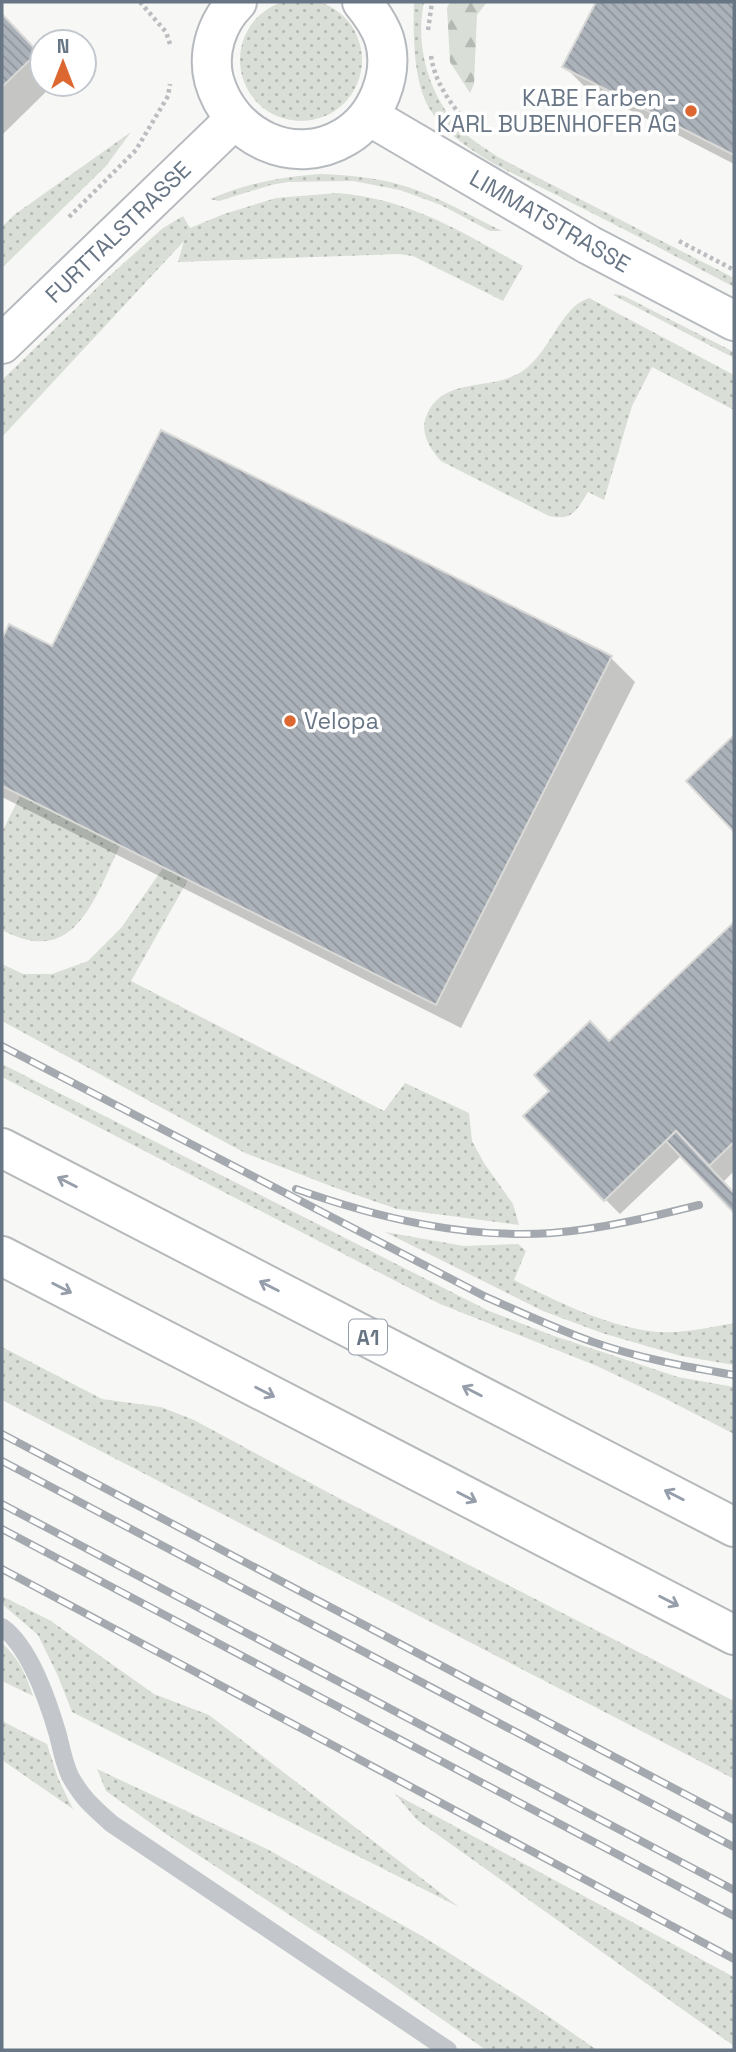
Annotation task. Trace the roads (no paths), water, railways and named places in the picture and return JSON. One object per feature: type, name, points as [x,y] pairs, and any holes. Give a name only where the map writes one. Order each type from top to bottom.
[{"type":"main road","points":[[237,2],[226,13],[217,32],[212,54],[213,75],[219,96],[234,120],[258,139],[287,149],[317,148],[346,136],[369,117],[382,93],[387,66],[384,40],[374,16],[362,2]]},
{"type":"main road","name":"LIMMATSTRASSE","points":[[369,117],[589,245],[734,321]]},
{"type":"main road","name":"FURTTALSTRASSE","points":[[2,344],[234,120]]},
{"type":"main road","name":"A1","points":[[2,1148],[734,1527]]},
{"type":"main road","points":[[2,1256],[734,1635]]},
{"type":"lane","points":[[2,1627],[13,1635],[32,1664],[55,1725],[68,1773],[85,1800],[112,1824],[448,2050]]},
{"type":"railway","points":[[2,1046],[484,1296],[565,1332],[610,1348],[663,1362],[734,1375]]},
{"type":"railway","points":[[296,1189],[390,1217],[487,1233],[552,1233],[589,1229],[699,1205]]},
{"type":"railway","points":[[2,1434],[734,1820]]},
{"type":"railway","points":[[2,1461],[734,1847]]},
{"type":"railway","points":[[2,1504],[734,1890]]},
{"type":"railway","points":[[2,1529],[734,1916]]},
{"type":"railway","points":[[2,1569],[734,1959]]},
{"type":"place","name":"KABE Farben - KARL BUBENHOFER AG","points":[[691,111]]},
{"type":"place","name":"Velopa","points":[[290,721]]}]
